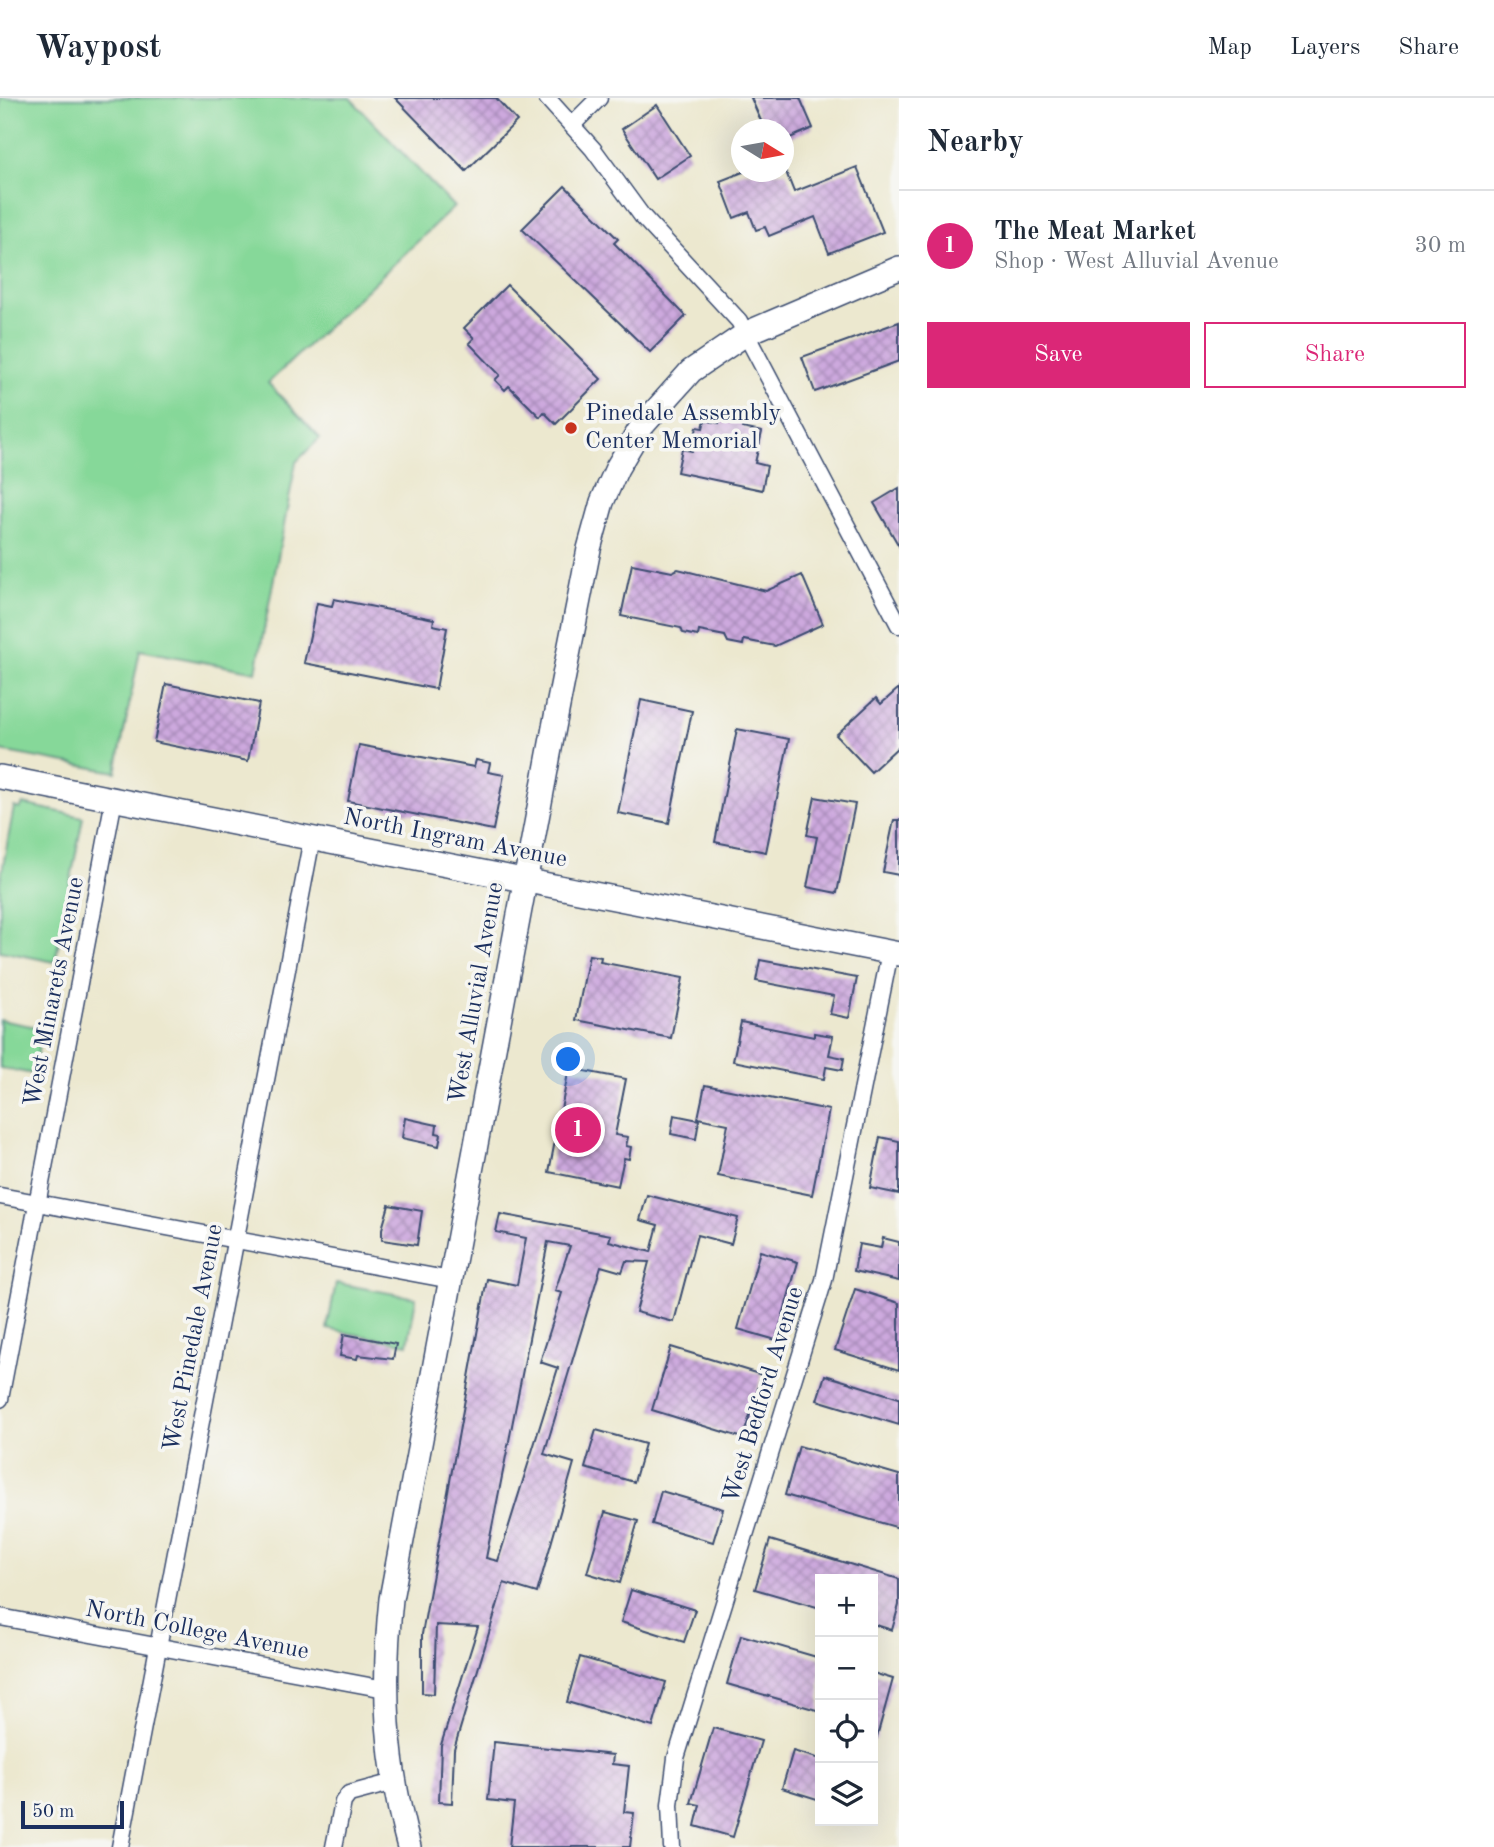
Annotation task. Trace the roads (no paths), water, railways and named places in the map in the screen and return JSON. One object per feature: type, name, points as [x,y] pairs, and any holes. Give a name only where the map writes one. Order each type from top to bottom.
[{"type":"street","points":[[547,98],[572,125],[642,216],[731,310],[747,333],[899,625]]},
{"type":"street","points":[[572,125],[599,98]]},
{"type":"street","name":"West Alluvial Avenue","points":[[409,1847],[394,1782],[385,1689],[391,1599],[589,549],[605,495],[626,451],[666,396],[691,371],[747,333],[899,268]]},
{"type":"street","name":"North Ingram Avenue","points":[[0,776],[894,953]]},
{"type":"street","name":"West Minarets Avenue","points":[[0,1399],[114,799]]},
{"type":"street","name":"West Pinedale Avenue","points":[[120,1847],[312,838]]},
{"type":"street","name":"West Bedford Avenue","points":[[672,1847],[670,1805],[676,1758],[824,1280],[894,953]]},
{"type":"street","points":[[0,1196],[450,1280]]},
{"type":"street","name":"North College Avenue","points":[[0,1617],[385,1689]]},
{"type":"street","points":[[334,1847],[343,1802],[349,1794],[394,1782]]},
{"type":"place","name":"Pinedale Assembly Center Memorial","points":[[571,428]]},
{"type":"place","name":"The Meat Market","points":[[578,1130]]}]
